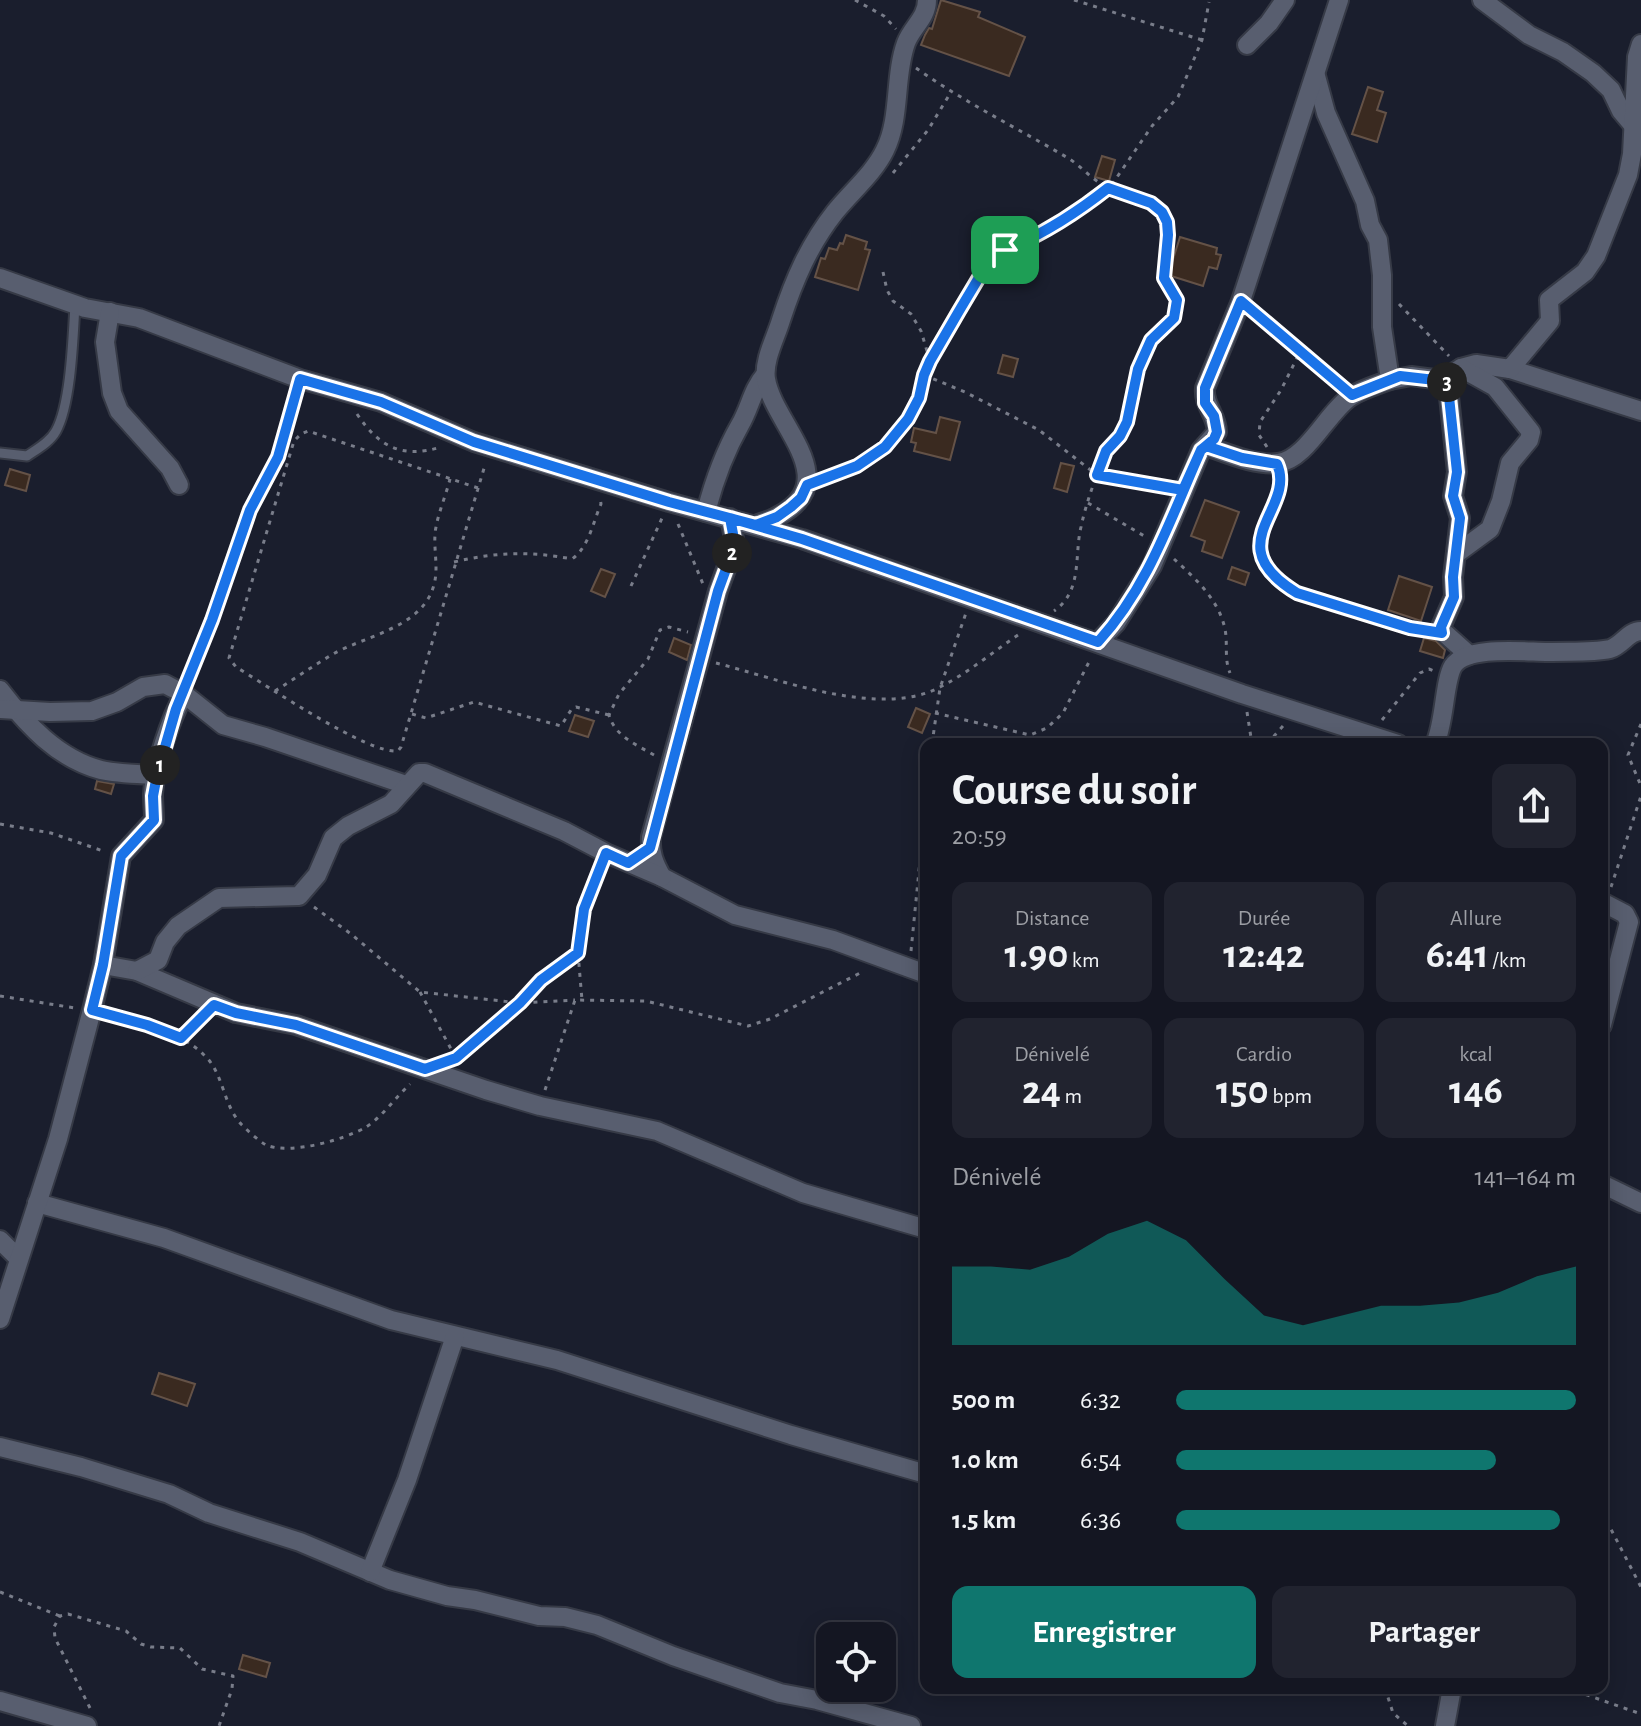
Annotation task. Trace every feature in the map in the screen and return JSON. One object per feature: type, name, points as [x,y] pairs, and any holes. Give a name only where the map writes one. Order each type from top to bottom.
[{"type":"street","points":[[706,512],[717,471],[741,425],[757,384],[765,375],[785,306],[805,254],[885,151],[905,49],[926,10],[927,0]]},
{"type":"street","points":[[1247,45],[1269,23],[1285,0]]},
{"type":"street","points":[[1098,642],[1116,623],[1161,548],[1201,450],[1214,439],[1217,424],[1205,403],[1205,388],[1241,301],[1339,0]]},
{"type":"street","points":[[1482,0],[1529,35],[1563,52],[1593,73],[1611,90],[1621,111],[1632,124]]},
{"type":"street","points":[[1510,369],[1550,321],[1549,300],[1585,272],[1596,256],[1634,177],[1632,124],[1637,57],[1641,44]]},
{"type":"street","points":[[1316,76],[1326,113],[1361,191],[1370,225],[1378,240],[1382,327],[1390,380]]},
{"type":"street","points":[[0,278],[75,305],[167,327],[300,379],[381,402],[482,444],[669,502],[756,525],[1377,738]]},
{"type":"street","points":[[110,312],[105,342],[112,393],[119,411],[170,468],[179,485]]},
{"type":"street","points":[[1206,446],[1242,458],[1277,464],[1300,453],[1352,395],[1400,376],[1435,380],[1488,364],[1641,411]]},
{"type":"street","points":[[1454,373],[1495,387],[1531,432],[1529,440],[1510,463],[1501,501],[1490,529],[1456,554]]},
{"type":"street","points":[[1454,373],[1457,472],[1453,496],[1460,518],[1453,577],[1454,597],[1441,627],[1442,633],[1469,655]]},
{"type":"street","points":[[756,525],[777,517],[791,507],[801,498],[807,485],[799,446],[774,401],[765,375]]},
{"type":"street","points":[[662,877],[650,848],[713,608],[733,550],[730,518]]},
{"type":"street","points":[[1437,738],[1445,713],[1453,666],[1469,655],[1505,650],[1610,649],[1634,631],[1641,631]]},
{"type":"street","points":[[7,709],[92,711],[157,683],[165,684],[184,694],[223,725],[406,785]]},
{"type":"street","points":[[0,690],[7,709],[72,759],[102,770],[157,775]]},
{"type":"street","points":[[0,1319],[58,1139],[92,1010],[103,965],[121,856],[154,820],[153,796],[157,775],[176,709],[184,694]]},
{"type":"street","points":[[137,971],[158,960],[165,942],[178,926],[219,898],[299,896],[317,875],[333,838],[348,826],[391,804],[419,773],[564,831],[735,915],[833,940],[918,971]]},
{"type":"street","points":[[628,863],[650,848]]},
{"type":"street","points":[[1608,905],[1635,924],[1608,1007]]},
{"type":"street","points":[[103,965],[137,971],[236,1013],[296,1025],[475,1087],[540,1106],[657,1131],[803,1193],[920,1227]]},
{"type":"street","points":[[1608,1187],[1641,1203]]},
{"type":"street","points":[[37,1203],[164,1238],[391,1320],[557,1360],[791,1435],[920,1472]]},
{"type":"street","points":[[0,1240],[18,1258]]},
{"type":"street","points":[[370,1572],[407,1480],[455,1336]]},
{"type":"street","points":[[0,1447],[81,1467],[169,1494],[209,1513],[300,1542],[370,1572],[447,1596],[597,1625],[673,1656],[780,1693],[911,1726]]},
{"type":"street","points":[[1445,1726],[1451,1694]]},
{"type":"street","points":[[0,1701],[90,1720]]},
{"type":"lane","points":[[0,453],[27,456],[56,431],[65,394],[75,305]]},
{"type":"path","points":[[701,660],[859,700],[896,700],[940,688],[1061,606],[1076,576],[1080,531],[1097,475],[1106,451],[1120,436],[1127,422],[1138,369],[1151,340],[1174,318],[1177,300],[1164,278],[1168,235],[1162,212],[1151,203],[1108,188],[1081,166],[951,92],[905,49],[884,16],[855,0]]},
{"type":"path","points":[[1078,1],[1202,40]]},
{"type":"path","points":[[807,485],[857,466],[885,447],[908,419],[919,398],[930,361],[987,264],[1005,250],[1043,234],[1071,217],[1108,188],[1152,126],[1178,97],[1202,40],[1209,2]]},
{"type":"path","points":[[888,177],[928,130],[951,92]]},
{"type":"path","points":[[883,272],[893,301],[911,314],[921,331],[930,361]]},
{"type":"path","points":[[1382,287],[1454,373]]},
{"type":"path","points":[[1241,301],[1352,395]]},
{"type":"path","points":[[1301,350],[1258,428],[1277,464],[1280,480],[1261,536],[1260,550],[1273,577],[1297,593],[1410,628],[1442,633]]},
{"type":"path","points":[[924,375],[1039,430],[1097,475],[1183,490]]},
{"type":"path","points":[[184,694],[250,510],[278,457],[300,379]]},
{"type":"path","points":[[347,392],[365,426],[395,450],[418,452],[482,444],[478,488],[401,747],[394,753],[348,734],[236,667],[229,658],[294,441],[301,434],[308,431],[478,488]]},
{"type":"path","points":[[454,562],[519,552],[572,559],[580,554],[586,543],[601,504],[595,478]]},
{"type":"path","points":[[275,691],[335,653],[416,614],[429,599],[435,585],[436,528],[450,479]]},
{"type":"path","points":[[631,586],[669,502]]},
{"type":"path","points":[[669,502],[713,608]]},
{"type":"path","points":[[1088,503],[1161,548],[1198,581],[1215,605],[1225,626],[1227,666],[1242,694],[1251,738]]},
{"type":"path","points":[[933,738],[940,688],[972,598]]},
{"type":"path","points":[[671,766],[618,733],[609,715],[619,694],[648,659],[660,630],[669,627],[706,637]]},
{"type":"path","points":[[935,713],[1030,735],[1047,728],[1063,713],[1098,642]]},
{"type":"path","points":[[1370,736],[1424,670],[1449,677]]},
{"type":"path","points":[[412,714],[426,718],[474,702],[561,726],[576,707],[609,715]]},
{"type":"path","points":[[1272,738],[1295,711]]},
{"type":"path","points":[[1641,724],[1628,755],[1641,786]]},
{"type":"path","points":[[1608,888],[1641,796]]},
{"type":"path","points":[[0,824],[51,833],[121,856]]},
{"type":"path","points":[[582,1000],[578,953],[584,909],[606,853]]},
{"type":"path","points":[[299,896],[351,934],[420,992],[456,1058]]},
{"type":"path","points":[[918,971],[920,928]]},
{"type":"path","points":[[0,996],[92,1010],[181,1038],[205,1055],[241,1124],[266,1145],[299,1148],[331,1142],[368,1126],[425,1069],[456,1058],[520,1003],[541,980],[578,953]]},
{"type":"path","points":[[420,992],[520,1003],[646,1001],[748,1026],[770,1019],[889,959]]},
{"type":"path","points":[[540,1106],[575,1000]]},
{"type":"path","points":[[181,1038],[214,1005]]},
{"type":"path","points":[[1608,1524],[1641,1587]]},
{"type":"path","points":[[0,1592],[60,1616],[68,1614],[126,1631],[141,1644],[180,1648],[202,1669],[233,1676],[232,1689],[219,1726]]},
{"type":"path","points":[[60,1616],[54,1627],[55,1638],[90,1720]]},
{"type":"path","points":[[1387,1694],[1393,1713],[1408,1726]]},
{"type":"path","points":[[1584,1694],[1641,1714]]},
{"type":"building","points":[[941,0],[980,12],[978,17],[1025,37],[1009,76],[921,45],[929,28],[932,29]]},
{"type":"building","points":[[1368,87],[1383,92],[1377,110],[1386,113],[1377,142],[1352,134]]},
{"type":"building","points":[[1102,156],[1115,160],[1109,181],[1095,177]]},
{"type":"building","points":[[846,235],[867,242],[865,249],[870,250],[858,290],[815,277],[821,258],[825,259],[829,248],[837,250]]},
{"type":"building","points":[[1180,237],[1217,248],[1216,254],[1221,255],[1217,269],[1209,267],[1203,286],[1168,275]]},
{"type":"building","points":[[1003,355],[1018,359],[1013,377],[998,373]]},
{"type":"building","points":[[940,417],[960,422],[950,460],[914,451],[916,443],[911,442],[914,428],[936,433]]},
{"type":"building","points":[[1061,463],[1074,466],[1067,492],[1054,488]]},
{"type":"building","points":[[10,469],[30,475],[26,491],[5,485]]},
{"type":"building","points":[[1205,500],[1239,512],[1222,558],[1202,551],[1205,541],[1191,536]]},
{"type":"building","points":[[1232,567],[1249,573],[1245,585],[1228,579]]},
{"type":"building","points":[[601,569],[615,574],[605,597],[591,591]]},
{"type":"building","points":[[1399,576],[1432,587],[1421,621],[1388,610]]},
{"type":"building","points":[[674,638],[691,645],[687,660],[669,652]]},
{"type":"building","points":[[1424,638],[1436,641],[1445,650],[1443,658],[1420,651]]},
{"type":"building","points":[[916,708],[930,714],[922,733],[908,727]]},
{"type":"building","points":[[575,715],[594,721],[588,737],[569,731]]},
{"type":"building","points":[[97,781],[114,784],[111,794],[95,789]]},
{"type":"building","points":[[159,1373],[195,1384],[187,1406],[152,1394]]},
{"type":"building","points":[[243,1655],[270,1663],[266,1677],[239,1669]]},
{"type":"route","points":[[1005,250],[987,264],[930,361],[919,398],[908,419],[885,447],[857,466],[807,485],[801,498],[791,507],[777,517],[766,520],[756,525],[730,518],[706,512],[669,502],[474,442],[381,402],[300,379],[278,457],[250,510],[212,620],[176,709],[157,775],[153,796],[154,820],[121,856],[103,965],[92,1010],[181,1038],[214,1005],[236,1013],[296,1025],[425,1069],[456,1058],[520,1003],[541,980],[578,953],[584,909],[606,853],[628,863],[650,848],[718,591],[733,550],[730,518],[779,531],[1098,642],[1116,623],[1152,566],[1183,490],[1201,450],[1206,446],[1242,458],[1277,464],[1280,480],[1261,536],[1260,550],[1273,577],[1297,593],[1410,628],[1442,633],[1440,629],[1454,597],[1453,577],[1460,518],[1453,496],[1457,472],[1447,378],[1435,380],[1400,376],[1352,395],[1241,301],[1205,388],[1205,403],[1214,416],[1217,432],[1214,439],[1201,450],[1183,490],[1097,475],[1106,451],[1120,436],[1127,422],[1138,369],[1151,340],[1168,326],[1176,312],[1177,300],[1164,278],[1167,222],[1162,212],[1151,203],[1108,188],[1043,234],[1005,250]]}]
